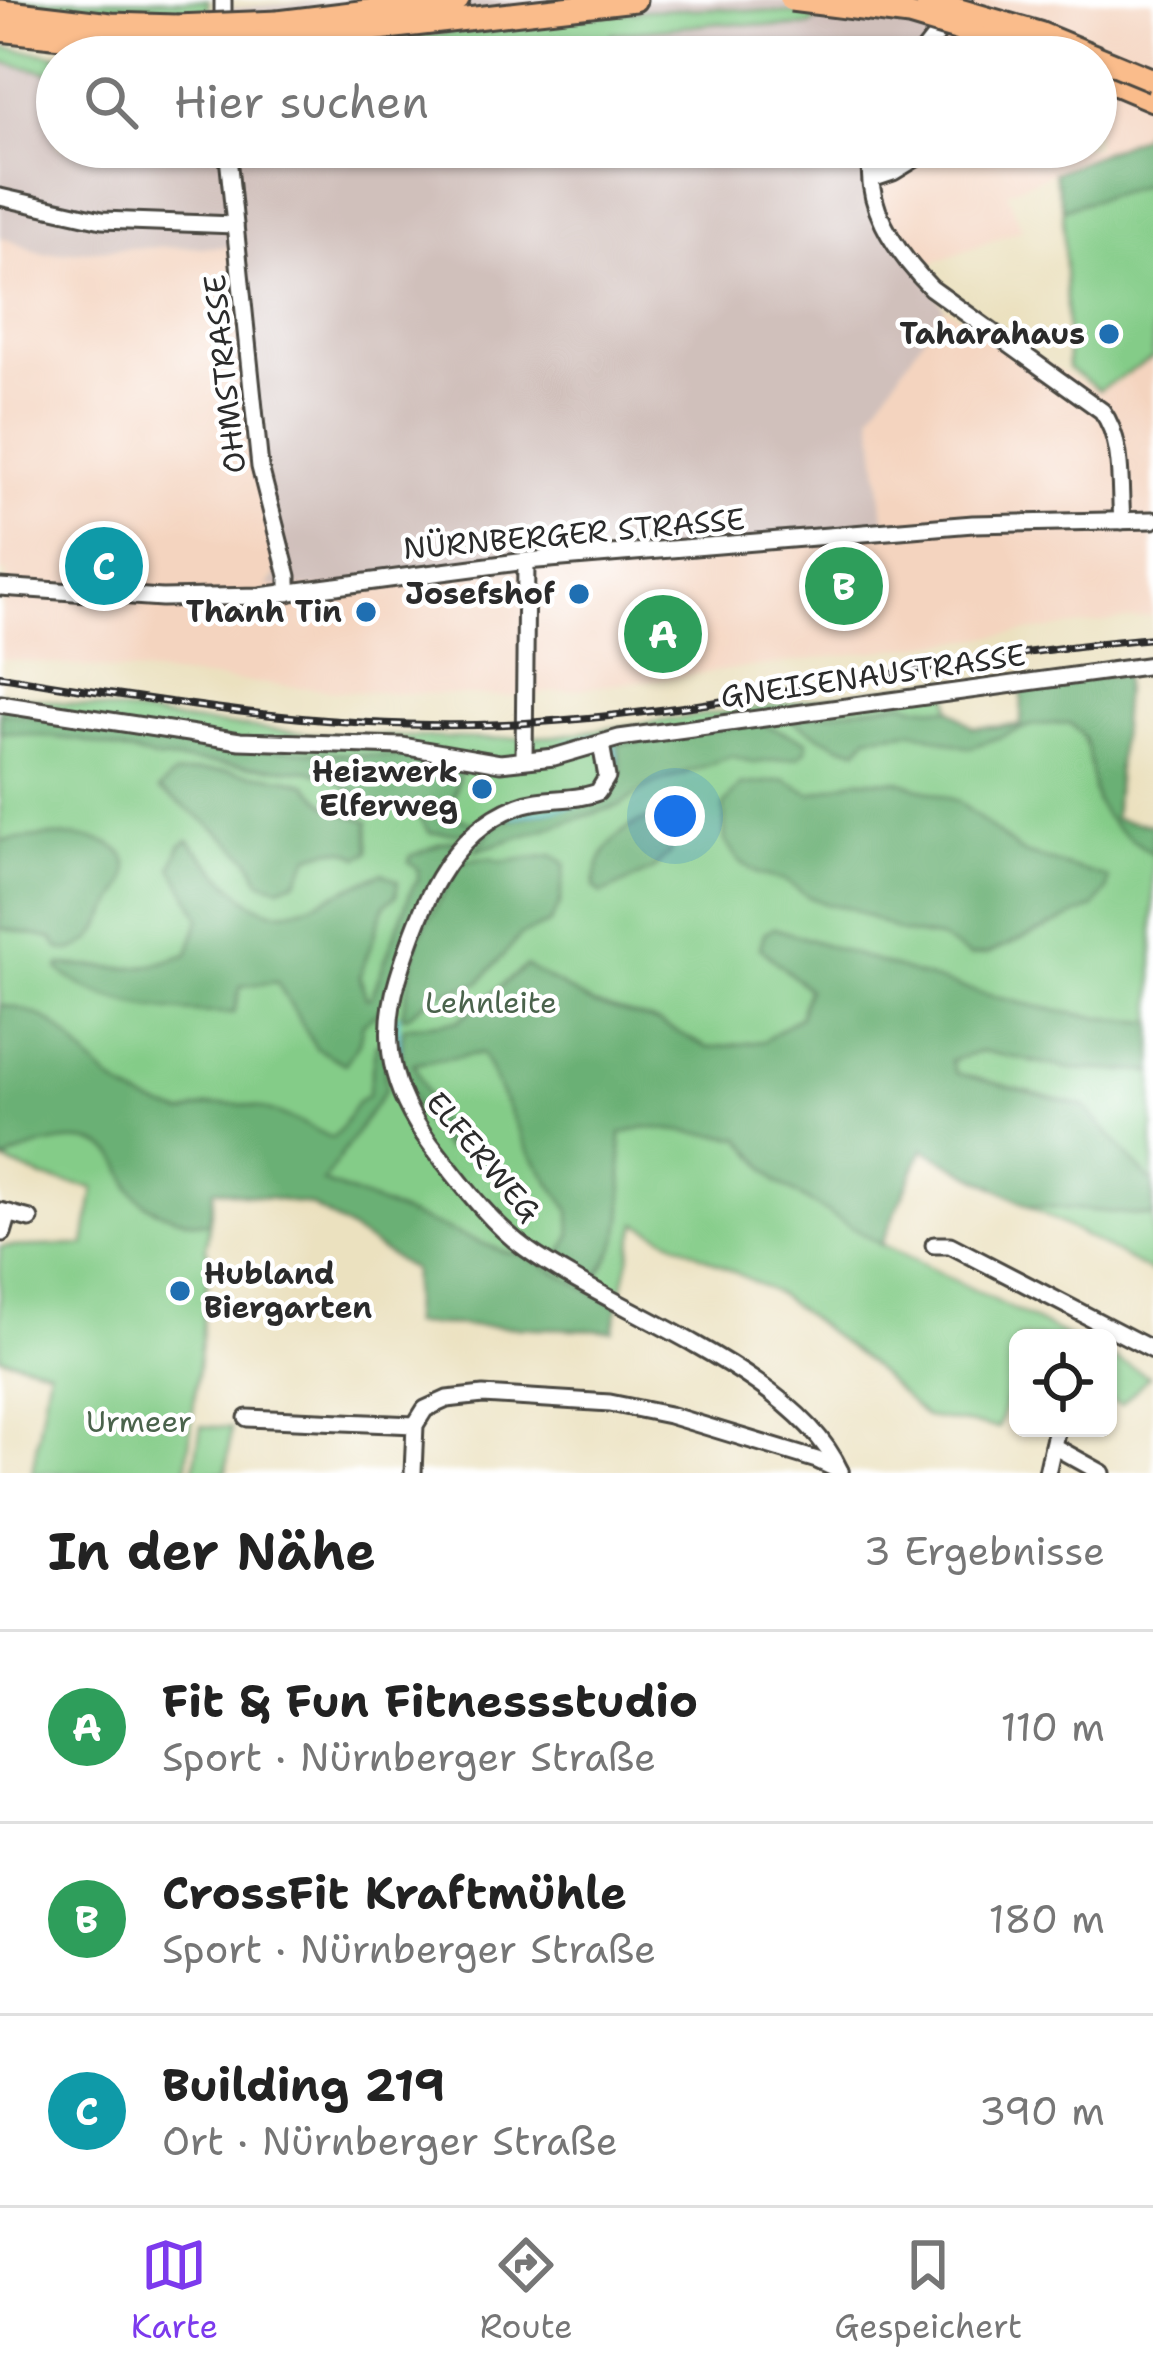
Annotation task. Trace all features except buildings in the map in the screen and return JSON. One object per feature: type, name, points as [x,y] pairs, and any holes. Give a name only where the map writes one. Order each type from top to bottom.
[{"type":"highway","points":[[280,31],[458,0]]},
{"type":"highway","points":[[0,11],[175,36],[635,0]]},
{"type":"highway","points":[[789,0],[909,15],[980,36]]},
{"type":"highway","points":[[925,0],[1046,36]]},
{"type":"highway","points":[[0,30],[47,36]]},
{"type":"highway","points":[[1117,65],[1153,80]]},
{"type":"highway","points":[[1117,85],[1153,100]]},
{"type":"street","points":[[223,0],[223,36]]},
{"type":"street","points":[[936,36],[964,0]]},
{"type":"street","name":"OHMSTRASSE","points":[[229,168],[260,467],[288,576],[288,593]]},
{"type":"street","points":[[872,168],[887,233],[907,263],[931,288],[1108,419],[1120,463],[1122,521]]},
{"type":"street","points":[[872,179],[899,168]]},
{"type":"street","points":[[0,197],[102,220],[236,225]]},
{"type":"street","name":"NÜRNBERGER STRASSE","points":[[0,587],[162,598],[288,593],[526,561],[973,524],[1153,520]]},
{"type":"street","points":[[524,759],[526,561]]},
{"type":"street","name":"GNEISENAUSTRASSE","points":[[601,744],[1153,665]]},
{"type":"street","points":[[0,704],[240,740],[402,746],[500,763],[554,757],[601,744]]},
{"type":"street","name":"ELFERWEG","points":[[601,744],[607,777],[598,792],[536,801],[494,818],[459,848],[440,875],[412,932],[394,991],[392,1072],[401,1101],[457,1178],[524,1247],[762,1387],[816,1432],[841,1472]]},
{"type":"street","points":[[3,1233],[4,1212],[29,1219]]},
{"type":"street","points":[[934,1245],[950,1245],[1153,1349]]},
{"type":"street","points":[[413,1473],[415,1425],[424,1409],[461,1396],[610,1403],[669,1415],[817,1460],[841,1472]]},
{"type":"street","points":[[247,1418],[415,1425]]},
{"type":"street","points":[[1047,1473],[1055,1437]]},
{"type":"street","points":[[1053,1446],[1102,1473]]},
{"type":"shaded area","points":[[332,0],[953,0],[938,36],[209,36],[208,10]]},
{"type":"shaded area","points":[[969,0],[1153,0],[1153,113],[1143,136],[1117,147],[1117,36],[944,36]]},
{"type":"shaded area","points":[[0,62],[36,70],[36,168],[882,168],[889,221],[944,307],[872,413],[886,533],[322,588],[266,586],[274,579],[277,563],[233,247],[44,254],[0,237]]},
{"type":"shaded area","points":[[882,168],[1065,168],[1007,192],[1022,229],[922,267],[889,221]]},
{"type":"shaded area","points":[[0,237],[44,254],[233,247],[277,563],[268,585],[886,532],[872,413],[944,307],[1099,392],[1153,354],[1153,616],[515,697],[341,691],[0,659],[7,574],[0,572]]},
{"type":"green space","points":[[0,0],[208,0],[208,15],[155,18]]},
{"type":"green space","points":[[718,8],[821,15],[810,25],[792,27],[719,23],[612,36],[418,36],[648,10]]},
{"type":"green space","points":[[0,47],[36,52],[36,70],[0,62]]},
{"type":"green space","points":[[1153,113],[1153,182],[1063,209],[1054,173],[1066,168],[1117,168],[1117,147],[1142,136]]},
{"type":"green space","points":[[1153,182],[1153,358],[1099,390],[1068,368],[1063,209]]},
{"type":"green space","points":[[1125,674],[1114,819],[1153,825],[1153,854],[1101,811],[1088,749],[1070,723],[1033,725],[969,748],[913,731],[868,736],[858,749],[840,746],[788,719],[904,702],[950,709],[973,728],[1021,726],[1022,685]]},
{"type":"green space","name":"Lehnleite","points":[[1124,676],[1114,819],[1153,827],[1153,1273],[923,1149],[881,1244],[1053,1329],[1009,1329],[1009,1392],[998,1428],[926,1417],[866,1361],[778,1294],[637,1223],[613,1330],[411,1324],[413,1270],[311,1205],[214,1189],[186,1473],[32,1473],[49,1369],[0,1357],[0,1247],[85,1245],[94,1188],[43,1178],[0,1160],[0,693],[310,734],[489,739],[555,736],[948,680],[950,709],[973,728],[1021,725]]},
{"type":"green space","points":[[0,712],[215,746],[463,761],[453,817],[478,824],[470,833],[430,833],[417,814],[368,802],[337,780],[311,771],[158,759],[80,740],[0,732]]},
{"type":"green space","points":[[759,723],[807,741],[806,750],[799,757],[754,763],[732,756],[649,786],[621,805],[475,851],[502,822],[611,796],[621,771],[618,744]]},
{"type":"green space","points":[[201,771],[307,785],[330,808],[368,821],[369,852],[359,857],[341,850],[323,852],[310,856],[297,880],[279,887],[261,882],[237,847],[159,790],[174,775]]},
{"type":"green space","points":[[785,780],[811,794],[856,780],[899,781],[958,801],[1021,852],[1108,878],[1107,890],[1094,907],[987,954],[970,956],[939,938],[902,932],[848,907],[826,904],[738,860],[725,840],[724,805],[740,785]]},
{"type":"green space","points":[[668,815],[673,820],[670,853],[652,870],[602,894],[594,887],[601,859],[617,837],[640,822]]},
{"type":"green space","points":[[48,836],[101,841],[123,854],[127,865],[123,888],[97,932],[69,951],[58,948],[53,939],[0,928],[0,841]]},
{"type":"green space","points":[[188,840],[240,893],[276,912],[316,903],[382,873],[398,881],[396,896],[385,904],[360,976],[366,998],[371,998],[418,881],[411,856],[457,840],[385,1007],[363,1023],[359,1043],[345,1064],[316,1048],[277,982],[241,986],[234,1013],[189,1012],[118,1000],[58,969],[60,965],[153,965],[188,954],[200,917],[172,867],[180,846]]},
{"type":"green space","points":[[553,855],[565,864],[560,904],[550,923],[521,935],[479,983],[437,994],[402,1016],[419,936],[462,861]]},
{"type":"green space","points":[[774,928],[1009,1000],[1057,1011],[1153,1022],[1153,1072],[1071,1069],[982,1051],[951,1061],[956,1073],[1084,1106],[1153,1184],[1153,1216],[1028,1205],[923,1149],[881,1245],[777,1182],[741,1138],[645,1127],[621,1134],[621,1226],[594,1280],[558,1259],[571,1236],[570,1211],[527,1149],[482,1053],[414,1064],[449,1145],[446,1149],[417,1108],[402,1060],[404,1027],[458,1021],[526,966],[593,1004],[658,1022],[708,1048],[764,1041],[800,1016],[808,989],[760,948],[764,933]]},
{"type":"green space","points":[[0,1005],[23,1009],[56,1026],[105,1076],[144,1100],[184,1114],[240,1104],[332,1138],[368,1095],[376,1044],[383,1046],[386,1089],[323,1182],[505,1252],[524,1255],[618,1306],[613,1330],[411,1324],[413,1270],[311,1205],[214,1189],[209,1223],[198,1222],[143,1202],[117,1159],[100,1145],[58,1142],[6,1161],[0,1159]]},
{"type":"green space","points":[[1117,1360],[1149,1376],[1121,1405],[1117,1403]]},
{"type":"green space","points":[[201,1426],[231,1428],[226,1473],[193,1473]]},
{"type":"waterway","points":[[567,743],[594,737]]},
{"type":"waterway","points":[[605,796],[616,779],[614,744]]},
{"type":"waterway","points":[[512,817],[579,804]]},
{"type":"waterway","points":[[398,1015],[399,1053]]},
{"type":"railway","points":[[0,676],[315,719],[505,724],[668,709],[991,658],[1153,638]]},
{"type":"place","name":"Taharahaus","points":[[1109,334]]},
{"type":"place","name":"Building 219","points":[[104,566]]},
{"type":"place","name":"CrossFit Kraftmühle","points":[[844,586]]},
{"type":"place","name":"Josefshof","points":[[579,594]]},
{"type":"place","name":"Thanh Tin","points":[[366,612]]},
{"type":"place","name":"Fit & Fun Fitnessstudio","points":[[663,634]]},
{"type":"place","name":"Heizwerk Elferweg","points":[[482,789]]},
{"type":"place","name":"Hubland Biergarten","points":[[180,1291]]},
{"type":"park label","name":"Urmeer","points":[[139,1422]]}]
